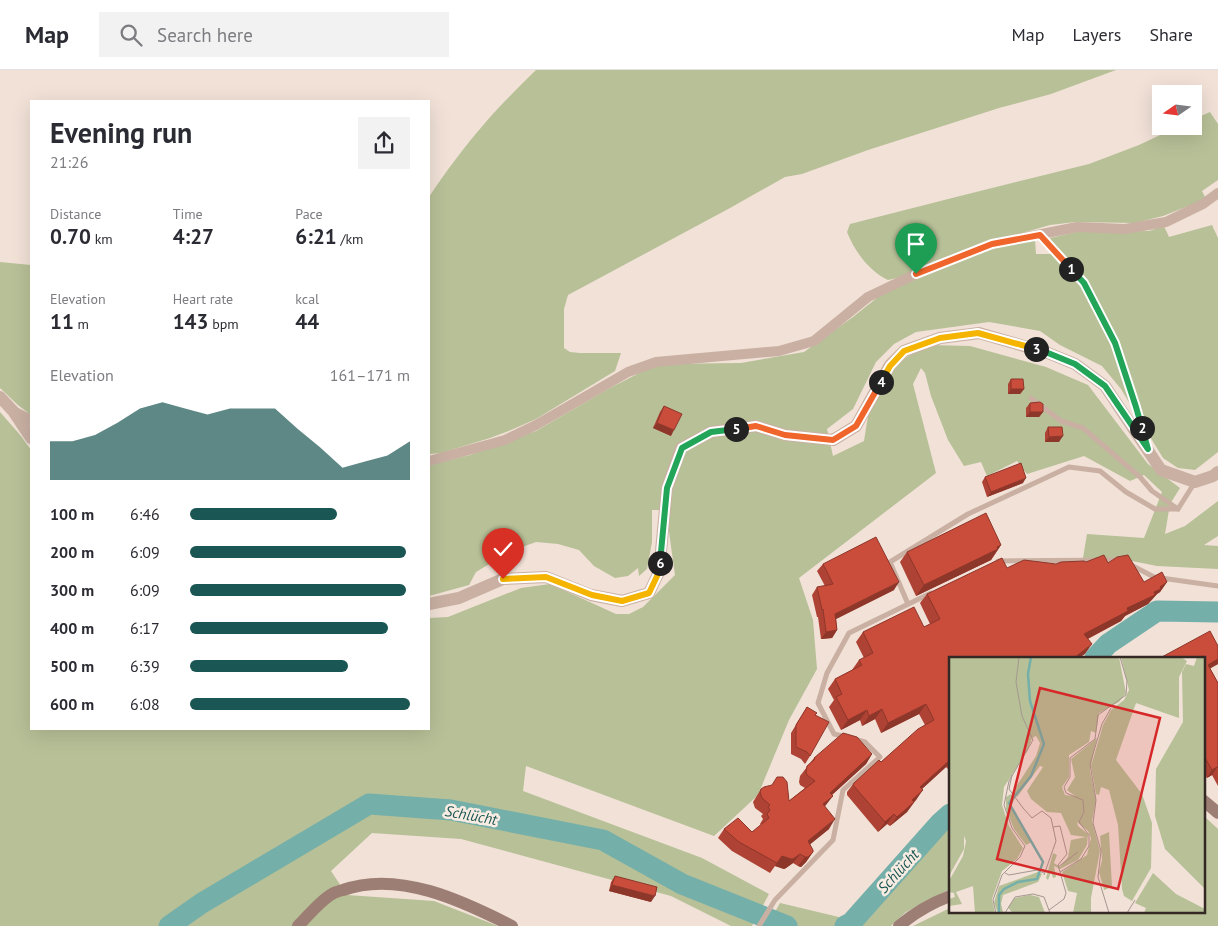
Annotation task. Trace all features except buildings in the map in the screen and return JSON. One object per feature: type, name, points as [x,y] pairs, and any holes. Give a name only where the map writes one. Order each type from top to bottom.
[{"type":"main road","points":[[1206,803],[1218,813]]},
{"type":"main road","points":[[298,926],[332,894],[361,884],[414,887],[482,910],[512,926]]},
{"type":"main road","points":[[899,926],[918,912],[949,896]]},
{"type":"street","points":[[430,461],[505,440],[536,425],[628,372],[656,362],[779,351],[814,342],[868,297],[916,274],[992,244],[1078,227],[1125,229],[1166,222],[1203,204],[1218,193]]},
{"type":"street","points":[[430,604],[459,598],[503,579],[546,577],[592,595],[622,601],[649,593],[659,572],[667,488],[682,448],[711,432],[756,426],[785,435],[833,440],[856,426],[890,366],[904,351],[940,338],[978,333],[1048,353],[1075,364],[1105,386],[1161,470],[1195,482],[1213,476],[1218,472]]},
{"type":"street","points":[[0,397],[13,411],[30,436]]},
{"type":"street","points":[[13,411],[30,420]]},
{"type":"lane","points":[[1031,398],[1060,421],[1083,428],[1140,477],[1152,491],[1178,509]]},
{"type":"lane","points":[[908,604],[890,562],[968,514],[1069,468],[1100,471],[1126,492],[1155,509],[1178,509]]},
{"type":"lane","points":[[1178,509],[1195,482]]},
{"type":"lane","points":[[989,566],[998,561],[1122,560],[1154,577],[1218,586]]},
{"type":"lane","points":[[759,926],[776,900],[833,840],[843,790],[880,757],[865,742],[834,734],[818,704],[827,674],[849,633],[935,591]]},
{"type":"path","points":[[1040,235],[1084,283],[1115,343],[1138,415]]},
{"type":"green space","points":[[536,70],[1116,70],[1051,94],[999,108],[868,150],[802,174],[785,177],[568,295],[564,309],[564,348],[570,352],[580,353],[621,353],[615,371],[536,419],[490,438],[441,453],[430,454],[430,196],[463,150],[504,102]]},
{"type":"green space","points":[[1210,112],[1218,124],[1218,180],[1202,191],[1206,199],[1163,216],[1135,223],[1075,222],[1050,225],[976,246],[888,280],[875,272],[863,260],[847,232],[850,224],[1089,164],[1160,135],[1202,135],[1202,116]]},
{"type":"green space","points":[[1212,225],[1218,238],[1218,452],[1195,470],[1178,468],[1163,458],[1121,389],[1102,366],[1060,345],[1040,331],[989,322],[916,332],[894,344],[876,362],[853,409],[827,429],[833,456],[864,441],[868,416],[897,362],[930,345],[970,346],[1046,367],[1088,385],[1148,464],[1180,488],[1170,504],[1165,534],[1185,526],[1218,501],[1218,536],[1204,545],[1218,546],[1218,569],[1157,566],[1117,558],[1083,558],[1087,534],[1144,538],[1162,492],[1144,475],[1130,481],[1084,456],[1027,474],[1017,461],[987,476],[981,462],[964,466],[948,440],[931,396],[925,373],[921,368],[913,384],[936,473],[799,578],[813,620],[817,669],[789,720],[758,795],[714,836],[526,766],[523,791],[702,858],[769,894],[752,926],[731,926],[671,896],[461,839],[372,833],[331,871],[347,895],[434,901],[498,926],[0,926],[0,412],[30,449],[30,730],[430,730],[430,618],[448,617],[521,588],[550,584],[616,614],[629,614],[643,607],[675,575],[666,510],[652,510],[652,542],[647,569],[639,576],[638,568],[628,576],[615,578],[594,566],[579,550],[558,544],[536,542],[511,551],[476,572],[469,585],[430,596],[430,465],[470,455],[536,431],[608,389],[657,364],[741,363],[804,352],[888,289],[992,247],[1035,240],[1036,254],[1057,254],[1050,238],[1076,232],[1149,231],[1164,226],[1169,237]]},
{"type":"green space","points":[[0,262],[30,265],[30,414],[0,388]]},
{"type":"green space","points":[[949,806],[949,890],[906,912],[891,926],[767,926],[780,903],[843,918]]},
{"type":"green space","points":[[1206,818],[1218,829],[1218,926],[913,926],[949,908],[949,914],[1206,914]]},
{"type":"waterway","name":"Schlücht","points":[[1096,657],[1108,644],[1157,611],[1218,612]]},
{"type":"waterway","name":"Schlücht","points":[[169,926],[202,903],[369,804],[451,810],[603,840],[682,884],[787,926]]},
{"type":"waterway","name":"Schlücht","points":[[845,926],[851,923],[949,815]]},
{"type":"route","points":[[503,579],[546,577],[592,595],[622,601],[649,593],[659,572],[667,488],[682,448],[711,432],[756,426],[785,435],[833,440],[856,426],[890,366],[904,351],[940,338],[978,333],[1048,353],[1075,364],[1105,386],[1148,449],[1115,343],[1084,283],[1040,235],[992,244],[916,274]]}]
